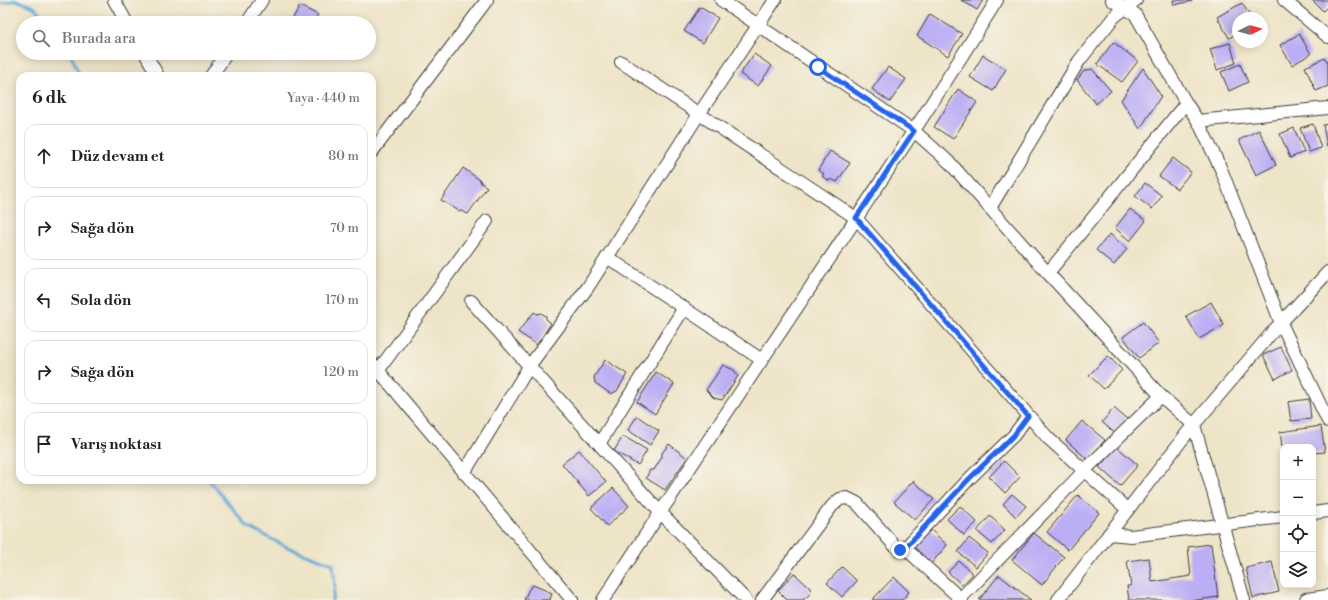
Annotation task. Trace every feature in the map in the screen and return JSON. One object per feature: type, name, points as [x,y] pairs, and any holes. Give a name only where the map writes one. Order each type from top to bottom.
[{"type":"street","points":[[114,0],[123,16]]},
{"type":"street","points":[[252,16],[262,0]]},
{"type":"street","points":[[376,147],[487,0]]},
{"type":"street","points":[[721,0],[914,131],[950,163],[1161,396],[1194,425],[1244,600]]},
{"type":"street","points":[[464,473],[530,365],[588,287],[699,114],[775,0]]},
{"type":"street","points":[[603,600],[943,88],[997,0]]},
{"type":"street","points":[[1112,0],[1135,14],[1186,103],[1198,121],[1221,169],[1281,323],[1328,421]]},
{"type":"street","points":[[990,208],[1079,61],[1114,17],[1136,0]]},
{"type":"street","points":[[1284,0],[1328,37]]},
{"type":"street","points":[[149,60],[156,72]]},
{"type":"street","points":[[214,72],[222,60]]},
{"type":"street","points":[[621,62],[856,218],[1048,438],[1128,510]]},
{"type":"street","points":[[1048,273],[1186,103]]},
{"type":"street","points":[[1198,121],[1328,108]]},
{"type":"street","points":[[376,366],[487,221]]},
{"type":"street","points":[[607,257],[762,360]]},
{"type":"street","points":[[1058,600],[1194,425],[1281,323],[1328,272]]},
{"type":"street","points":[[471,301],[530,365],[660,512],[746,600]]},
{"type":"street","points":[[599,444],[684,308]]},
{"type":"street","points":[[376,368],[572,600]]},
{"type":"street","points":[[905,548],[961,599],[1084,471],[1161,396]]},
{"type":"street","points":[[762,600],[832,506],[840,498],[847,498],[857,503],[894,545],[900,550],[905,548],[969,479],[1014,435],[1028,416]]},
{"type":"street","points":[[1316,513],[1328,511]]},
{"type":"street","points":[[1109,534],[1131,536],[1280,516]]},
{"type":"street","points":[[1306,599],[1328,596]]},
{"type":"building","points":[[961,0],[983,0],[977,10]]},
{"type":"building","points":[[1173,0],[1192,0],[1192,1],[1174,5]]},
{"type":"building","points":[[1312,0],[1328,0],[1328,6],[1323,11]]},
{"type":"building","points":[[1242,3],[1247,12],[1232,12],[1232,36],[1229,38],[1217,17]]},
{"type":"building","points":[[300,6],[318,15],[317,16],[294,16]]},
{"type":"building","points":[[700,7],[718,18],[703,43],[684,31]]},
{"type":"building","points":[[930,14],[962,34],[948,56],[917,36]]},
{"type":"building","points":[[1299,34],[1311,54],[1292,65],[1280,45]]},
{"type":"building","points":[[1113,42],[1138,61],[1122,82],[1097,64]]},
{"type":"building","points":[[1230,43],[1236,63],[1217,70],[1210,49]]},
{"type":"building","points":[[754,54],[772,66],[758,86],[740,74]]},
{"type":"building","points":[[983,55],[1006,69],[993,91],[970,77]]},
{"type":"building","points":[[1325,58],[1328,63],[1328,86],[1316,91],[1305,67]]},
{"type":"building","points":[[1240,64],[1248,82],[1229,91],[1221,72]]},
{"type":"building","points":[[888,67],[906,79],[890,102],[872,89]]},
{"type":"building","points":[[1143,68],[1161,96],[1140,129],[1121,100]]},
{"type":"building","points":[[1092,69],[1111,91],[1096,104],[1077,80],[1084,71]]},
{"type":"building","points":[[958,89],[977,102],[953,139],[934,127]]},
{"type":"building","points":[[1313,124],[1321,148],[1309,152],[1300,128]]},
{"type":"building","points":[[1328,124],[1328,146],[1327,146],[1323,125]]},
{"type":"building","points":[[1294,128],[1304,152],[1290,158],[1280,134]]},
{"type":"building","points":[[1259,130],[1276,165],[1256,175],[1239,140]]},
{"type":"building","points":[[830,151],[850,163],[837,182],[831,179],[829,181],[822,176],[824,174],[818,170]]},
{"type":"building","points":[[1173,158],[1191,172],[1177,189],[1159,176]]},
{"type":"building","points":[[463,168],[487,187],[468,214],[459,211],[441,200]]},
{"type":"building","points":[[1145,183],[1162,196],[1152,209],[1135,196]]},
{"type":"building","points":[[1130,209],[1146,221],[1130,241],[1115,228]]},
{"type":"building","points":[[1110,234],[1127,249],[1114,265],[1096,250]]},
{"type":"building","points":[[1211,302],[1224,325],[1199,339],[1186,316]]},
{"type":"building","points":[[534,312],[537,314],[541,313],[546,316],[546,319],[551,323],[537,345],[518,332]]},
{"type":"building","points":[[1143,322],[1159,343],[1139,358],[1123,337]]},
{"type":"building","points":[[1281,347],[1292,370],[1275,379],[1263,355]]},
{"type":"building","points":[[1108,356],[1122,370],[1104,389],[1089,375]]},
{"type":"building","points":[[605,360],[627,374],[617,391],[611,394],[595,383],[594,377]]},
{"type":"building","points":[[723,365],[734,370],[738,376],[722,400],[714,398],[706,390]]},
{"type":"building","points":[[656,372],[674,384],[655,414],[637,402]]},
{"type":"building","points":[[1309,399],[1311,419],[1291,421],[1288,402]]},
{"type":"building","points":[[1114,408],[1129,421],[1117,435],[1102,422]]},
{"type":"building","points":[[637,416],[659,431],[650,445],[628,430]]},
{"type":"building","points":[[1082,421],[1105,440],[1088,460],[1066,440]]},
{"type":"building","points":[[1321,426],[1325,452],[1316,453],[1316,444],[1282,444],[1280,432]]},
{"type":"building","points":[[623,436],[647,450],[638,465],[614,451]]},
{"type":"building","points":[[669,444],[687,458],[665,490],[646,478],[650,470],[654,470],[662,457],[662,453]]},
{"type":"building","points":[[1117,447],[1138,465],[1120,486],[1099,467]]},
{"type":"building","points":[[579,450],[606,482],[589,496],[562,464]]},
{"type":"building","points":[[1004,461],[1020,477],[1005,493],[989,477]]},
{"type":"building","points":[[913,481],[934,499],[915,520],[894,502]]},
{"type":"building","points":[[613,488],[629,506],[607,526],[591,508]]},
{"type":"building","points":[[1012,494],[1026,506],[1016,517],[1003,504]]},
{"type":"building","points":[[1078,495],[1099,513],[1068,550],[1047,532]]},
{"type":"building","points":[[960,506],[977,522],[964,535],[947,519]]},
{"type":"building","points":[[990,516],[1005,530],[992,544],[977,531]]},
{"type":"building","points":[[930,529],[947,545],[930,565],[912,550]]},
{"type":"building","points":[[1034,533],[1064,557],[1042,585],[1012,560]]},
{"type":"building","points":[[969,538],[988,553],[976,567],[958,552]]},
{"type":"building","points":[[1211,544],[1218,597],[1197,600],[1129,600],[1127,586],[1131,586],[1127,561],[1149,558],[1152,582],[1191,576],[1188,547]]},
{"type":"building","points":[[959,561],[973,574],[962,585],[948,572]]},
{"type":"building","points":[[1272,562],[1279,592],[1253,598],[1246,568]]},
{"type":"building","points":[[842,567],[857,581],[842,597],[827,583]]},
{"type":"building","points":[[793,574],[810,588],[811,593],[803,600],[787,600],[778,591]]},
{"type":"building","points":[[999,575],[1031,600],[979,600]]},
{"type":"building","points":[[894,577],[909,592],[902,600],[872,600]]},
{"type":"building","points":[[533,585],[552,593],[550,600],[524,600],[529,589]]},
{"type":"waterway","points":[[0,4],[16,0],[34,7],[42,16]]},
{"type":"waterway","points":[[73,60],[78,72]]},
{"type":"waterway","points":[[212,484],[248,527],[287,547],[333,564],[335,587],[332,600]]},
{"type":"route","points":[[818,67],[914,131],[856,218],[1028,416],[1014,435],[969,479],[905,548],[900,550]]}]
